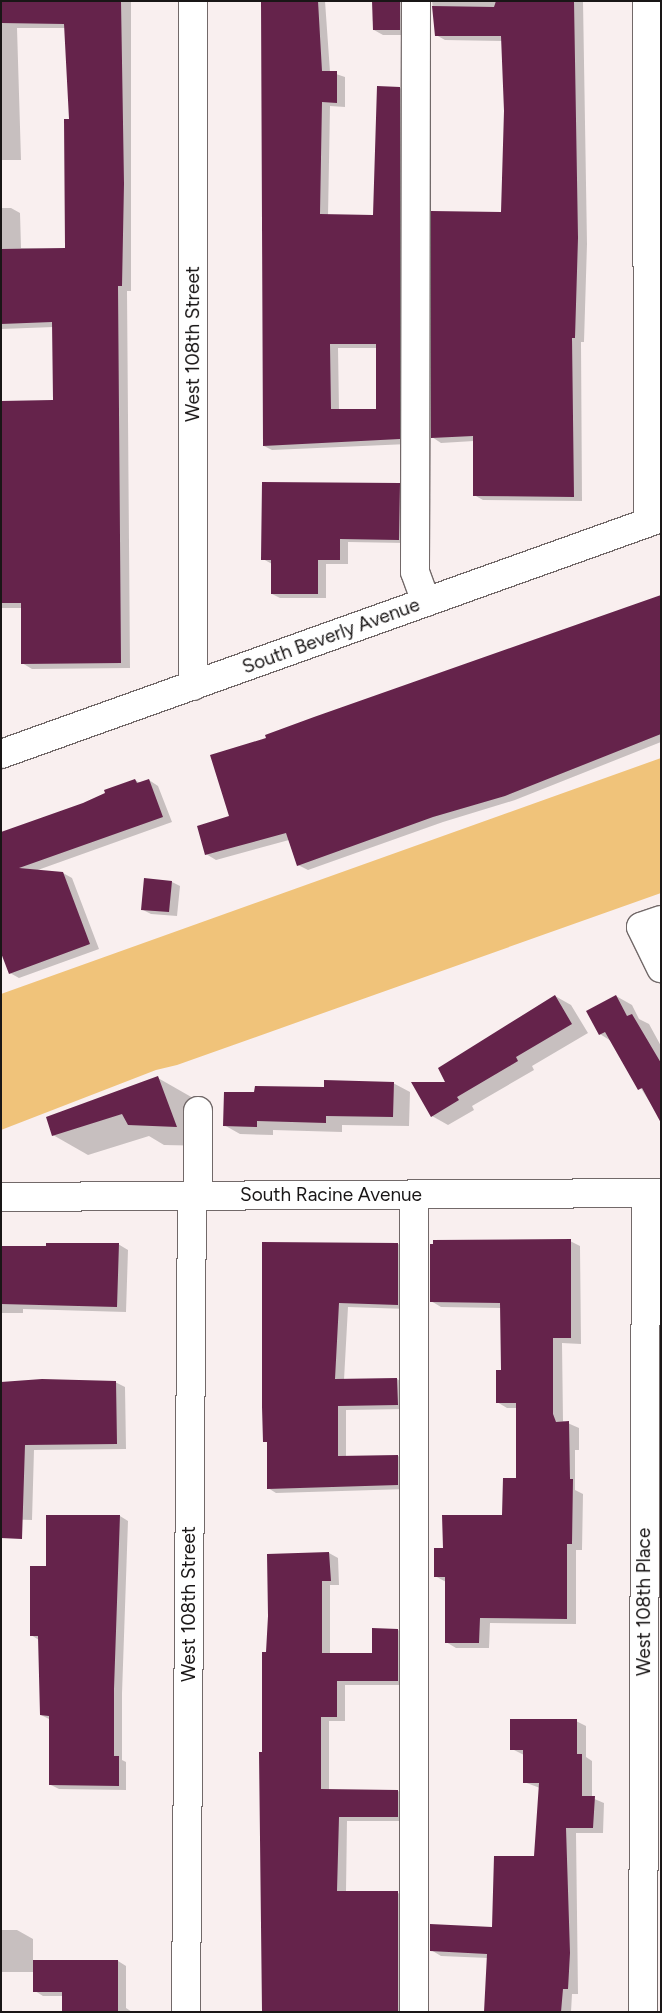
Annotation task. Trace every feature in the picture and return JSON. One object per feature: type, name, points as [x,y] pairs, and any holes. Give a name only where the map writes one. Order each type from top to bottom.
[{"type":"street","name":"West 108th Street","points":[[193,1],[193,686]]},
{"type":"street","points":[[416,1],[415,572],[426,602]]},
{"type":"street","points":[[646,1],[654,520]]},
{"type":"street","name":"South Beverly Avenue","points":[[1,754],[654,520]]},
{"type":"street","points":[[651,924],[661,968]]},
{"type":"street","name":"West 108th Street","points":[[186,2012],[195,1196],[198,1111]]},
{"type":"street","name":"South Racine Avenue","points":[[1,1197],[653,1193]]},
{"type":"street","name":"West 108th Place","points":[[643,2012],[653,1193]]},
{"type":"street","points":[[414,1195],[414,2012]]},
{"type":"shaded area","points":[[661,758],[661,893],[177,1065],[156,1070],[1,1130],[1,994]]},
{"type":"building","points":[[1,1],[121,1],[124,184],[122,286],[118,286],[121,663],[21,664],[21,603],[1,603],[1,401],[53,400],[52,322],[1,324],[1,249],[65,248],[64,119],[69,119],[64,24],[1,23]]},
{"type":"building","points":[[261,1],[318,1],[322,71],[337,71],[337,103],[322,102],[320,214],[373,215],[377,86],[400,87],[400,439],[263,446]],"holes":[[[330,344],[376,344],[376,409],[331,409]]]},
{"type":"building","points":[[372,1],[400,1],[400,30],[373,30]]},
{"type":"building","points":[[496,1],[574,1],[578,238],[575,338],[572,338],[574,497],[473,496],[473,436],[431,438],[431,211],[501,212],[504,111],[501,36],[435,36],[432,6],[494,7]]},
{"type":"building","points":[[262,482],[400,483],[399,540],[340,539],[340,560],[318,560],[318,594],[271,594],[271,560],[261,560]]},
{"type":"building","points":[[661,595],[661,734],[505,796],[433,817],[297,866],[286,833],[205,855],[197,826],[229,816],[210,755],[266,738],[265,735],[314,717]]},
{"type":"building","points":[[135,779],[137,783],[149,779],[163,817],[19,868],[63,872],[90,944],[9,974],[1,953],[1,832],[83,803],[105,793],[104,790]]},
{"type":"building","points":[[144,878],[172,881],[169,912],[141,910]]},
{"type":"building","points":[[555,995],[572,1024],[516,1057],[518,1061],[457,1097],[459,1100],[431,1117],[411,1082],[445,1082],[438,1068]]},
{"type":"building","points":[[616,995],[627,1016],[632,1014],[661,1063],[661,1123],[642,1088],[638,1090],[605,1032],[599,1035],[586,1011]]},
{"type":"building","points":[[158,1076],[177,1127],[128,1125],[122,1114],[52,1136],[46,1117]]},
{"type":"building","points":[[324,1080],[394,1082],[393,1117],[326,1116],[326,1123],[257,1121],[257,1127],[223,1126],[224,1092],[254,1092],[255,1086],[324,1087]]},
{"type":"building","points":[[571,1239],[571,1338],[553,1338],[553,1414],[556,1422],[569,1421],[570,1479],[573,1479],[572,1544],[567,1544],[567,1619],[480,1618],[479,1643],[445,1643],[445,1577],[434,1577],[434,1548],[443,1548],[442,1515],[502,1515],[503,1478],[516,1478],[516,1403],[496,1403],[496,1370],[501,1370],[500,1303],[430,1302],[430,1244],[433,1244],[433,1240]]},
{"type":"building","points":[[262,1242],[398,1243],[398,1305],[339,1303],[335,1379],[397,1378],[398,1405],[338,1406],[338,1456],[398,1455],[398,1485],[267,1489],[267,1442],[263,1442],[262,1407]]},
{"type":"building","points":[[46,1243],[119,1243],[117,1307],[1,1304],[1,1246],[46,1246]]},
{"type":"building","points":[[42,1379],[116,1381],[117,1444],[25,1445],[22,1539],[1,1538],[1,1382]]},
{"type":"building","points":[[46,1515],[120,1515],[114,1689],[114,1756],[119,1756],[119,1786],[49,1785],[49,1716],[40,1715],[38,1636],[30,1636],[30,1566],[46,1566]]},
{"type":"building","points":[[329,1552],[331,1581],[322,1581],[322,1653],[372,1653],[372,1628],[398,1629],[398,1681],[337,1681],[337,1717],[321,1717],[321,1789],[398,1790],[398,1817],[339,1817],[337,1891],[398,1891],[398,2012],[262,2012],[259,1752],[262,1752],[262,1652],[266,1652],[268,1616],[267,1554]]},
{"type":"building","points":[[510,1719],[577,1719],[577,1754],[582,1754],[582,1796],[595,1796],[593,1828],[566,1828],[570,1953],[568,1989],[563,1989],[561,2012],[484,2012],[487,1954],[430,1951],[430,1924],[492,1927],[494,1856],[534,1856],[539,1783],[523,1783],[523,1750],[510,1750]]},
{"type":"building","points":[[33,1960],[118,1960],[118,2012],[62,2012],[62,1992],[33,1992]]}]
